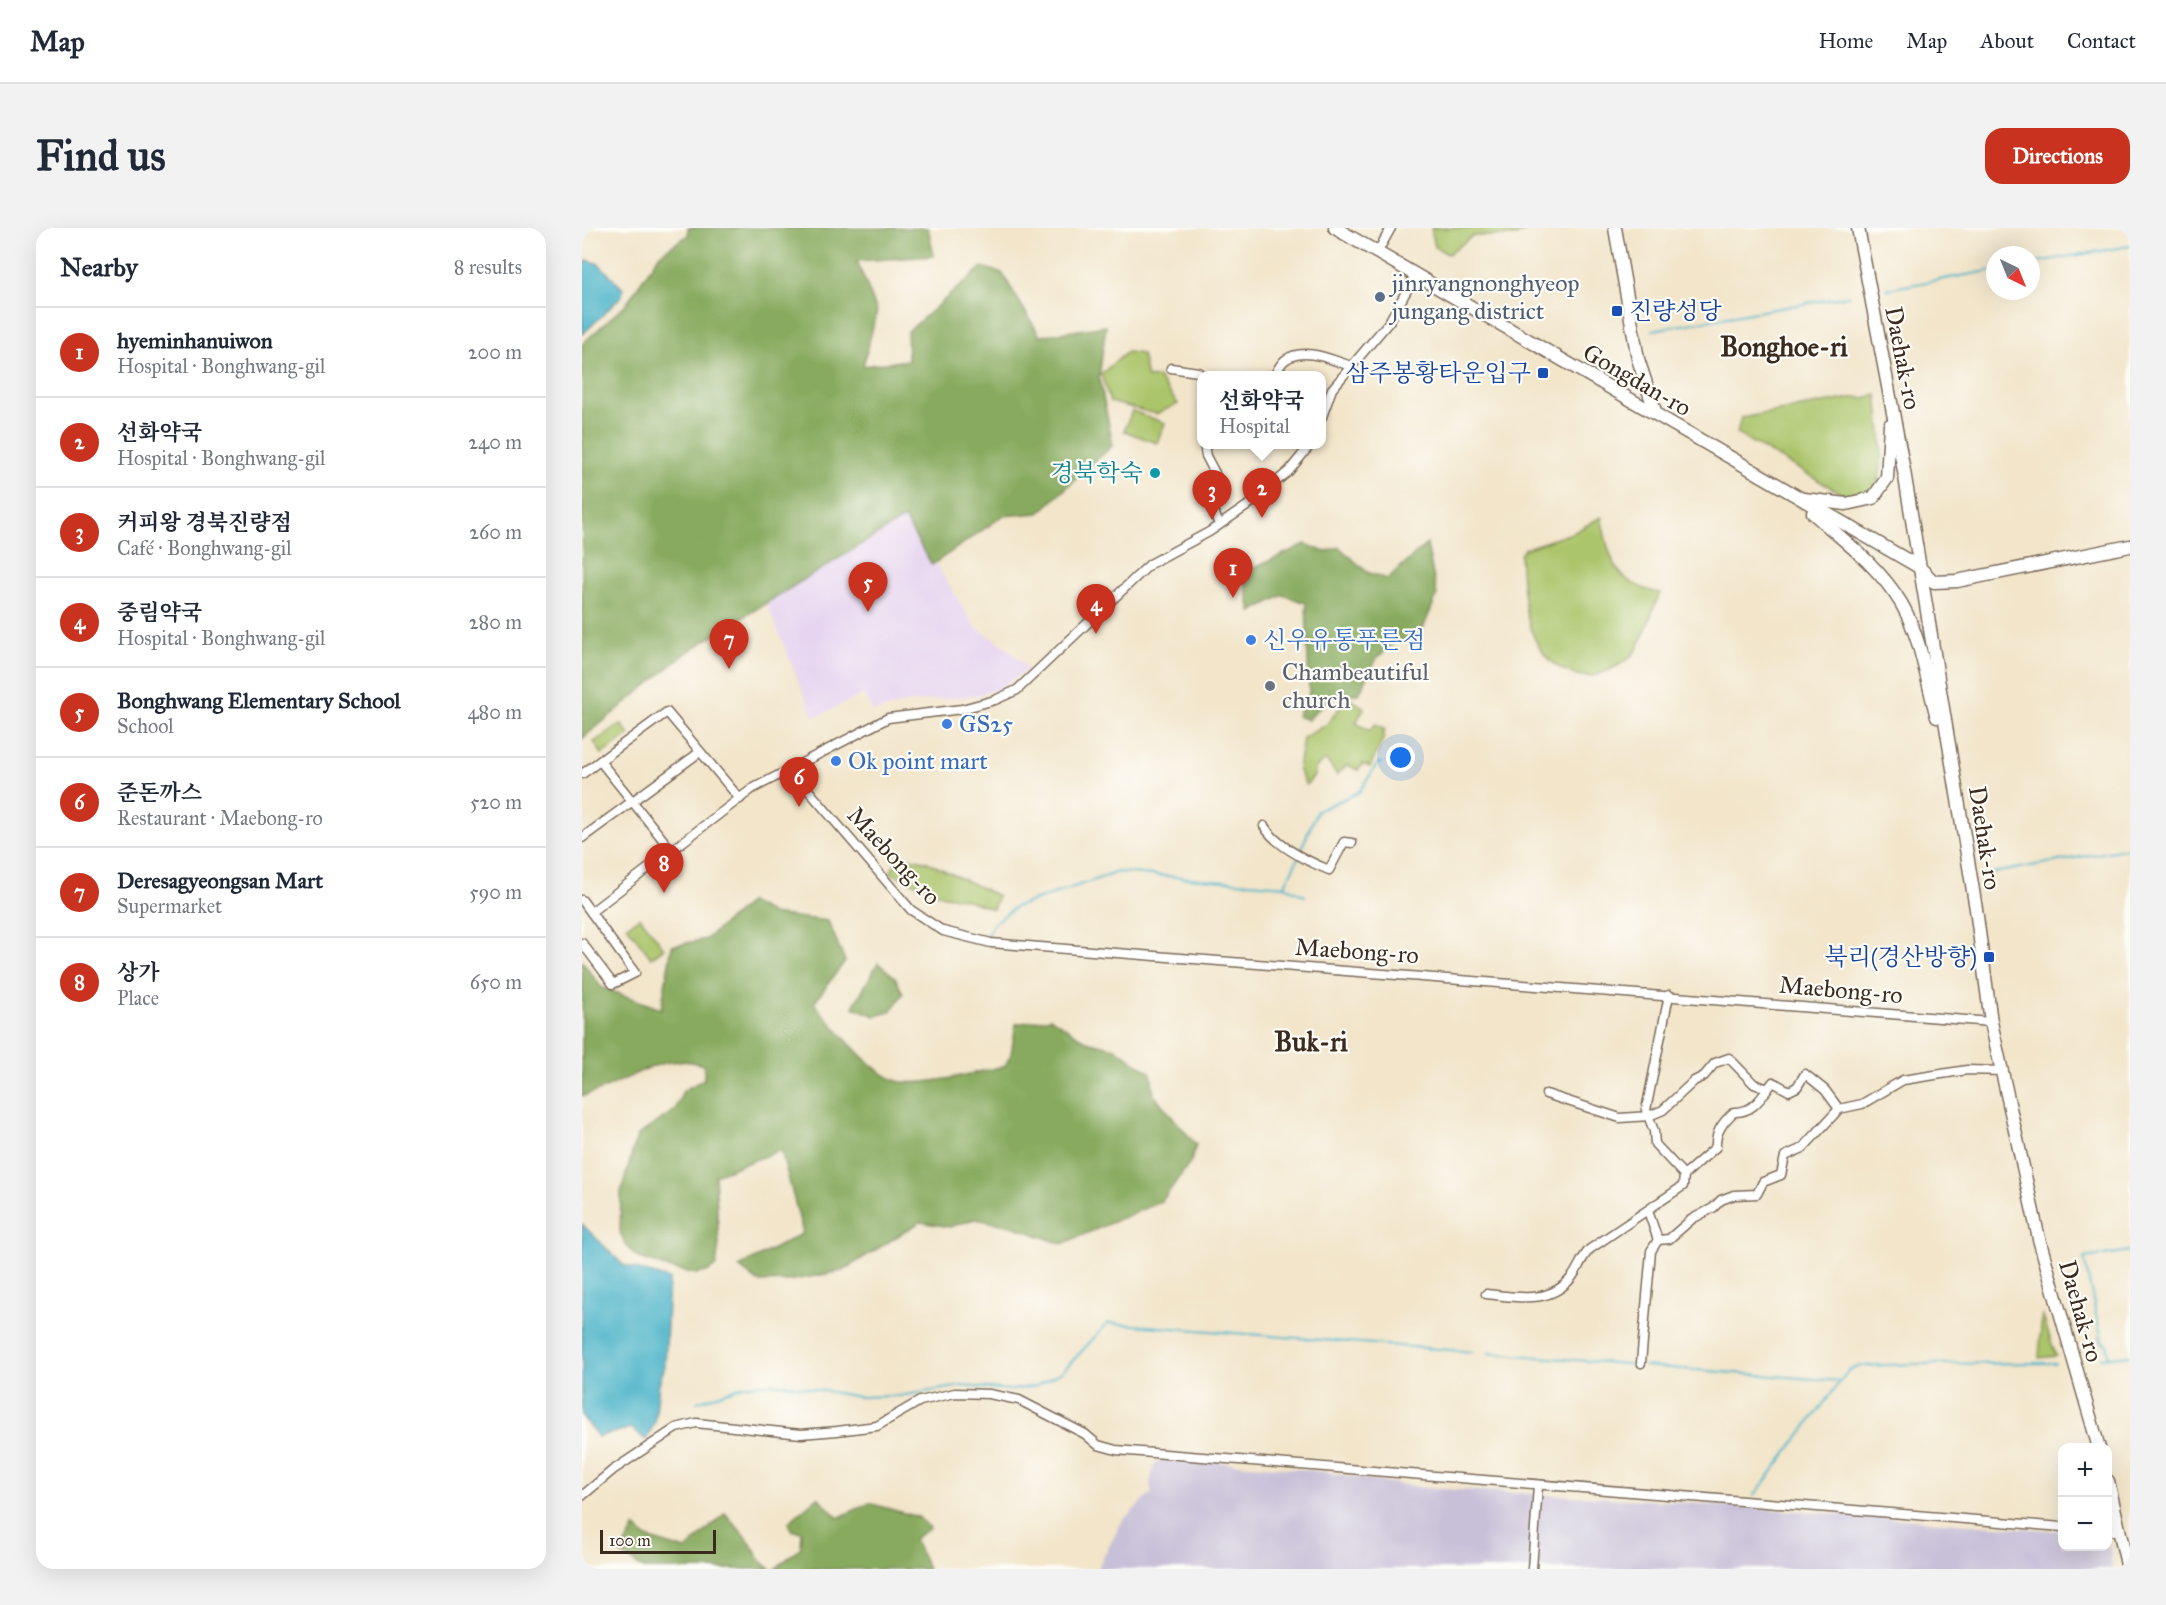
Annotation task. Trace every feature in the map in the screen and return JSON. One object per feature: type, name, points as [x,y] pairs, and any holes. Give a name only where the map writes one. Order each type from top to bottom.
[{"type":"main road","name":"Gongdan-ro","points":[[1335,228],[1919,567],[1934,582],[1942,584],[2130,546]]},
{"type":"main road","points":[[1615,228],[1638,359],[1656,414]]},
{"type":"main road","name":"Daehak-ro","points":[[1858,228],[1954,774],[1990,1022],[2003,1071],[2039,1239],[2098,1443]]},
{"type":"main road","points":[[1797,498],[1846,504],[1873,498],[1887,478],[1891,406]]},
{"type":"main road","points":[[1797,498],[1864,557],[1901,603],[1919,645],[1954,774]]},
{"type":"main road","points":[[2112,1497],[2128,1569]]},
{"type":"street","points":[[1377,253],[1392,228]]},
{"type":"street","points":[[1326,406],[1332,389],[1389,322],[1415,276]]},
{"type":"street","points":[[1277,371],[1285,360],[1312,354],[1352,366]]},
{"type":"street","points":[[1171,368],[1197,372]]},
{"type":"street","points":[[1205,449],[1215,473],[1210,502],[1219,525]]},
{"type":"street","points":[[591,912],[752,789],[888,718],[962,709],[1009,695],[1017,690],[1150,564],[1219,525],[1277,482],[1307,449]]},
{"type":"street","points":[[582,774],[667,712],[740,799]]},
{"type":"street","points":[[582,838],[700,752]]},
{"type":"street","points":[[600,761],[672,851]]},
{"type":"street","name":"Maebong-ro","points":[[791,770],[911,910],[943,931],[979,942],[1990,1022]]},
{"type":"street","points":[[1264,826],[1269,834],[1301,857],[1329,870],[1348,843]]},
{"type":"street","points":[[582,900],[635,973],[613,984],[582,943]]},
{"type":"street","points":[[1669,996],[1646,1110],[1655,1144],[1684,1174]]},
{"type":"street","points":[[1546,1094],[1620,1118],[1649,1116],[1663,1110],[1722,1058],[1729,1058],[1754,1084],[1768,1089]]},
{"type":"street","points":[[1658,1240],[1669,1239],[1692,1219],[1713,1208],[1721,1200],[1734,1195],[1757,1194],[1763,1182],[1781,1175],[1785,1156],[1803,1148],[1839,1109],[1862,1104],[1903,1080],[1967,1070],[2003,1071]]},
{"type":"street","points":[[1486,1294],[1530,1298],[1551,1294],[1571,1278],[1582,1257],[1590,1249],[1683,1186],[1684,1174],[1716,1147],[1716,1136],[1727,1118],[1734,1112],[1743,1113],[1763,1099],[1773,1082],[1789,1091],[1797,1087],[1805,1074],[1825,1090],[1839,1109]]},
{"type":"street","points":[[1647,1211],[1658,1240]]},
{"type":"street","points":[[1641,1363],[1651,1251],[1658,1240]]},
{"type":"street","points":[[582,1496],[613,1470],[676,1428],[696,1423],[801,1434],[877,1426],[920,1401],[955,1393],[989,1394],[1019,1400],[1085,1434],[1098,1444],[1116,1450],[2058,1527]]},
{"type":"street","points":[[1532,1569],[1538,1486]]},
{"type":"street","points":[[2112,1531],[2121,1532]]},
{"type":"shaded area","points":[[901,508],[975,627],[1006,647],[1028,669],[998,689],[978,695],[906,703],[873,712],[864,694],[820,715],[813,716],[764,597]]},
{"type":"shaded area","points":[[1164,1458],[1310,1470],[1424,1488],[1648,1500],[2058,1531],[2058,1551],[2110,1551],[2112,1569],[1097,1569],[1123,1520],[1152,1493],[1150,1483],[1154,1465]]},
{"type":"green space","points":[[688,228],[928,228],[934,256],[857,261],[877,311],[863,366],[908,360],[907,332],[982,267],[1002,273],[1040,336],[1106,326],[1099,377],[1113,445],[1039,513],[1003,516],[932,565],[904,518],[690,650],[582,739],[582,344],[626,304],[660,254],[688,235]]},
{"type":"green space","points":[[1431,228],[1529,228],[1516,236],[1473,236],[1448,254],[1435,247]]},
{"type":"green space","points":[[1127,352],[1142,354],[1147,378],[1158,377],[1178,404],[1156,414],[1110,402],[1101,374]]},
{"type":"green space","points":[[1877,395],[1882,461],[1879,478],[1872,490],[1861,496],[1844,495],[1737,434],[1741,418]]},
{"type":"green space","points":[[1132,411],[1165,423],[1157,443],[1124,431]]},
{"type":"green space","points":[[1601,517],[1607,545],[1616,567],[1632,583],[1660,593],[1634,653],[1610,670],[1592,676],[1576,675],[1553,663],[1542,652],[1534,638],[1525,605],[1520,555],[1524,549],[1575,532]]},
{"type":"green space","points":[[1305,544],[1325,552],[1339,547],[1367,572],[1387,579],[1427,544],[1437,595],[1417,643],[1397,640],[1377,658],[1359,694],[1333,694],[1308,720],[1297,716],[1309,694],[1306,603],[1283,595],[1251,612],[1243,573]]},
{"type":"green space","points":[[1348,697],[1364,708],[1356,723],[1370,731],[1375,724],[1385,730],[1370,767],[1363,764],[1358,770],[1347,765],[1337,775],[1326,760],[1315,768],[1315,775],[1306,785],[1298,769],[1303,738],[1326,725]]},
{"type":"green space","points":[[621,724],[630,735],[602,754],[594,742]]},
{"type":"green space","points":[[908,858],[925,861],[998,896],[993,909],[962,898],[944,896],[890,873],[897,860]]},
{"type":"green space","points":[[750,902],[772,914],[828,921],[845,961],[814,1003],[855,1050],[880,1072],[903,1082],[927,1082],[1005,1066],[1011,1054],[1016,1024],[1051,1018],[1086,1041],[1115,1048],[1151,1073],[1154,1095],[1196,1145],[1191,1161],[1162,1201],[1062,1244],[1012,1226],[975,1219],[950,1227],[920,1222],[842,1271],[788,1281],[758,1282],[739,1267],[803,1233],[781,1150],[715,1175],[719,1244],[716,1266],[707,1272],[696,1274],[668,1268],[637,1257],[627,1247],[620,1232],[621,1192],[637,1136],[675,1110],[683,1091],[704,1079],[704,1065],[687,1061],[656,1065],[582,1096],[582,961],[601,987],[661,1009],[672,946],[706,939]]},
{"type":"green space","points":[[640,917],[664,948],[651,958],[627,926]]},
{"type":"green space","points":[[878,963],[895,977],[903,994],[890,1012],[875,1016],[853,1007]]},
{"type":"green space","points":[[2042,1314],[2056,1356],[2039,1358]]},
{"type":"green space","points":[[818,1497],[838,1518],[869,1503],[918,1517],[930,1528],[914,1539],[928,1569],[775,1569],[801,1547],[802,1532],[791,1530],[789,1522]]},
{"type":"green space","points":[[725,1513],[749,1541],[760,1560],[771,1569],[644,1569],[620,1553],[635,1527],[647,1538],[686,1550]]},
{"type":"water","points":[[587,260],[599,264],[623,289],[622,296],[582,335],[582,266]]},
{"type":"water","points":[[582,1224],[623,1265],[669,1279],[665,1366],[659,1383],[655,1422],[646,1440],[631,1428],[598,1437],[582,1416]]},
{"type":"waterway","points":[[2040,261],[2130,246]]},
{"type":"waterway","points":[[1887,289],[1986,272]]},
{"type":"waterway","points":[[1653,330],[1849,296]]},
{"type":"waterway","points":[[1300,852],[1317,811],[1359,792],[1378,763],[1382,763]]},
{"type":"waterway","points":[[1993,873],[2130,848]]},
{"type":"waterway","points":[[1285,885],[1298,858]]},
{"type":"waterway","points":[[987,935],[993,924],[1015,907],[1118,872],[1285,886],[1305,896]]},
{"type":"waterway","points":[[2109,1358],[2107,1344],[2102,1342],[2084,1258],[2130,1251]]},
{"type":"waterway","points":[[697,1402],[743,1386],[759,1384],[785,1384],[859,1397],[899,1396],[962,1386],[1011,1390],[1036,1386],[1063,1371],[1108,1323],[1475,1352]]},
{"type":"waterway","points":[[1489,1353],[1638,1365]]},
{"type":"waterway","points":[[2101,1358],[2130,1355]]},
{"type":"waterway","points":[[1754,1496],[1848,1371],[1859,1366],[2055,1363]]},
{"type":"waterway","points":[[1644,1366],[1841,1381]]},
{"type":"place","name":"jinryangnonghyeop jungang district","points":[[1380,297]]},
{"type":"place","name":"진량성당","points":[[1617,311]]},
{"type":"place","name":"삼주봉황타운입구","points":[[1543,373]]},
{"type":"place","name":"경북학숙","points":[[1155,473]]},
{"type":"place","name":"선화약국","points":[[1262,518]]},
{"type":"place","name":"커피왕 경북진량점","points":[[1212,520]]},
{"type":"place","name":"hyeminhanuiwon","points":[[1233,598]]},
{"type":"place","name":"Bonghwang Elementary School","points":[[868,612]]},
{"type":"place","name":"중림약국","points":[[1096,634]]},
{"type":"place","name":"신우유통푸른점","points":[[1251,640]]},
{"type":"place","name":"Deresagyeongsan Mart","points":[[729,669]]},
{"type":"place","name":"Chambeautiful church","points":[[1270,686]]},
{"type":"place","name":"GS25","points":[[947,724]]},
{"type":"place","name":"Ok point mart","points":[[836,761]]},
{"type":"place","name":"준돈까스","points":[[799,807]]},
{"type":"place","name":"상가","points":[[664,893]]},
{"type":"place","name":"북리(경산방향)","points":[[1989,957]]},
{"type":"district","name":"Bonghoe-ri","points":[[1784,346]]},
{"type":"district","name":"Buk-ri","points":[[1311,1041]]}]
